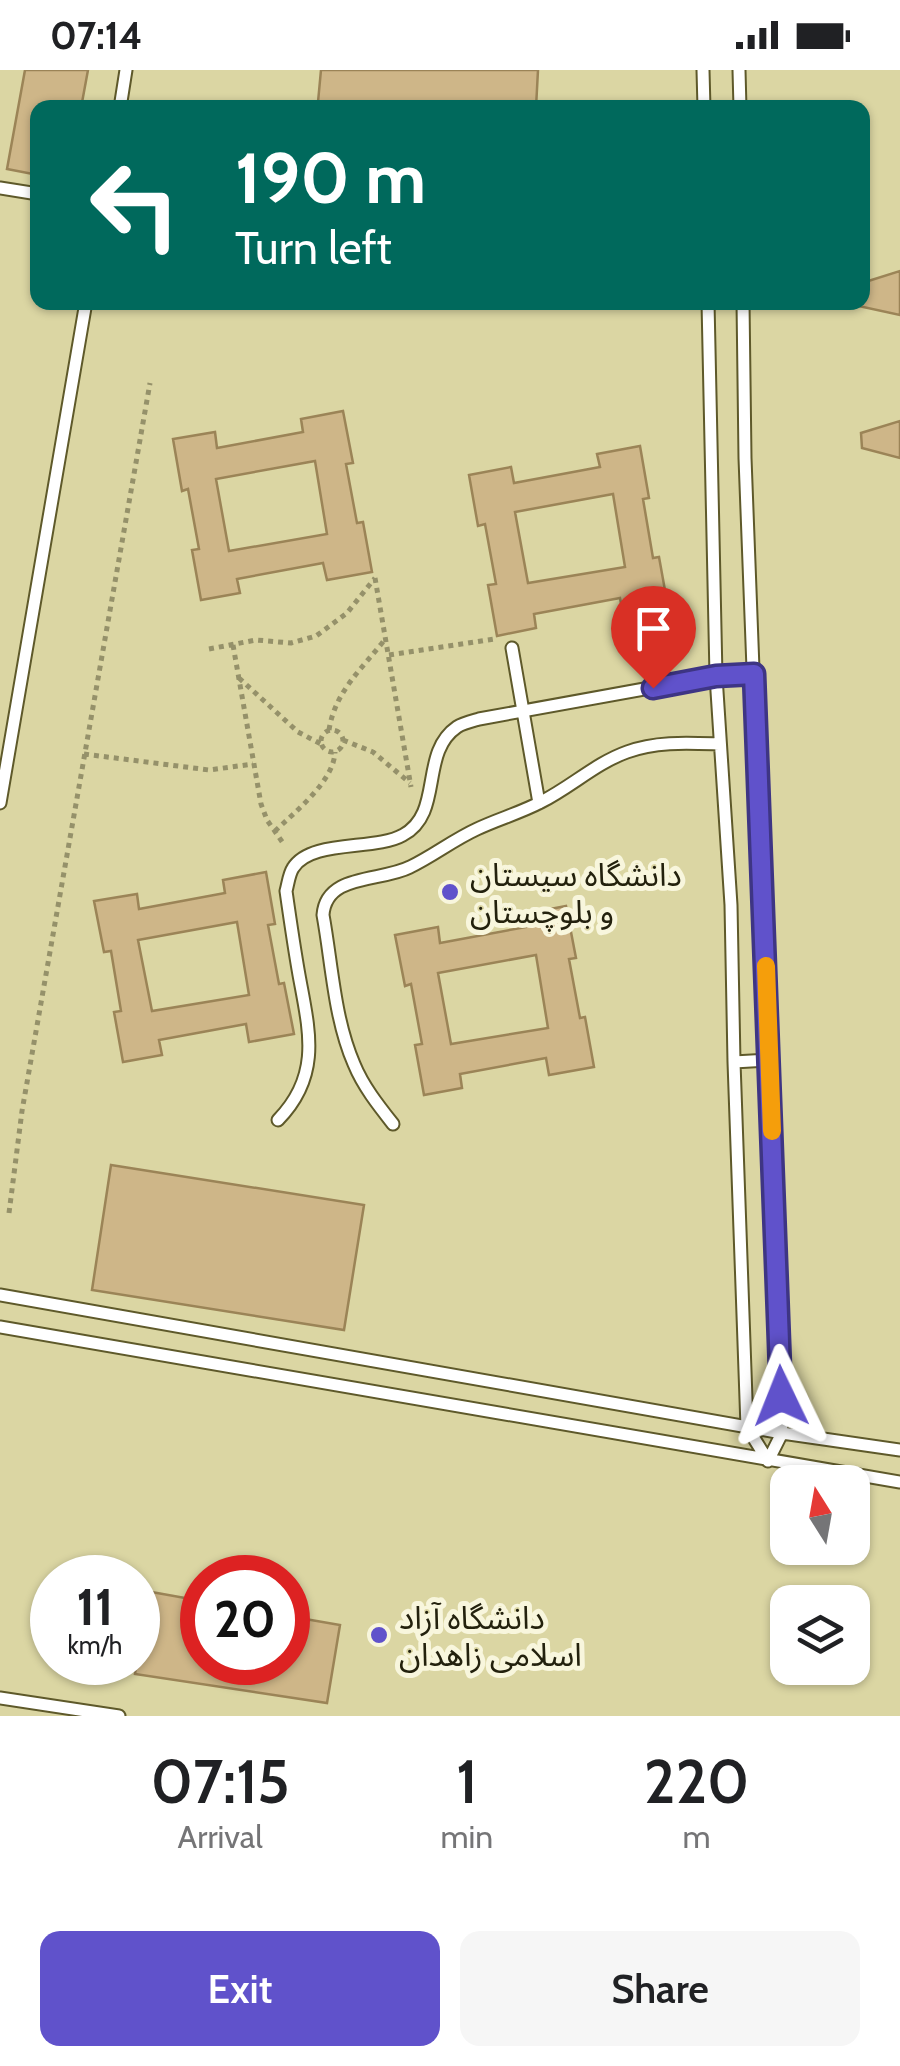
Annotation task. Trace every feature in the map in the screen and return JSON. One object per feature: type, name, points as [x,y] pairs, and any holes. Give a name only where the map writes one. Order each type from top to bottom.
[{"type":"lane","points":[[121,100],[126,70]]},
{"type":"lane","points":[[703,70],[704,100]]},
{"type":"lane","points":[[739,70],[740,100]]},
{"type":"lane","points":[[0,188],[30,193]]},
{"type":"lane","points":[[0,802],[85,310]]},
{"type":"lane","points":[[708,310],[716,676],[731,905],[747,1427],[768,1461]]},
{"type":"lane","points":[[743,310],[745,458],[782,1433],[768,1461]]},
{"type":"lane","points":[[512,648],[539,803]]},
{"type":"lane","points":[[278,1120],[303,1084],[310,1055],[310,1031],[286,891],[292,869],[305,856],[388,841],[418,824],[426,807],[434,762],[444,739],[459,725],[716,676],[754,674]]},
{"type":"lane","points":[[393,1124],[370,1094],[347,1047],[324,903],[344,884],[409,868],[475,830],[539,803],[603,762],[630,750],[673,743],[719,744]]},
{"type":"lane","points":[[734,1062],[769,1060]]},
{"type":"lane","points":[[0,1295],[747,1427],[900,1450]]},
{"type":"lane","points":[[0,1328],[900,1482]]},
{"type":"lane","points":[[0,1698],[119,1716]]},
{"type":"path","points":[[9,1213],[22,1111],[150,383]]},
{"type":"path","points":[[210,649],[256,640],[291,643],[316,636],[347,612],[375,578],[411,787],[373,752],[343,740]]},
{"type":"path","points":[[320,744],[342,692],[386,638]]},
{"type":"path","points":[[388,655],[498,638]]},
{"type":"path","points":[[234,644],[262,804],[267,820],[283,843]]},
{"type":"path","points":[[239,678],[298,732],[328,752],[335,752],[343,740],[340,733],[329,730]]},
{"type":"path","points":[[275,830],[324,780],[335,752]]},
{"type":"path","points":[[84,754],[209,770],[253,764]]},
{"type":"building","points":[[25,70],[88,70],[82,100],[30,100],[30,173],[7,169]]},
{"type":"building","points":[[321,70],[538,70],[536,100],[318,100]]},
{"type":"building","points":[[900,271],[900,315],[870,308],[870,280]]},
{"type":"building","points":[[343,411],[353,463],[346,464],[357,523],[363,522],[372,572],[327,580],[323,563],[237,579],[240,593],[201,600],[192,550],[199,549],[188,489],[182,491],[173,439],[215,432],[217,448],[303,432],[301,419]],"holes":[[[315,461],[327,534],[229,551],[216,479]]]},
{"type":"building","points":[[900,421],[900,458],[862,448],[861,433]]},
{"type":"building","points":[[640,446],[649,498],[643,499],[653,558],[659,557],[668,607],[623,615],[620,598],[534,614],[536,628],[497,636],[488,585],[496,584],[485,524],[478,526],[469,475],[511,467],[514,483],[600,467],[597,454]],"holes":[[[613,494],[625,567],[528,583],[515,512]]]},
{"type":"building","points":[[266,872],[275,924],[268,925],[294,1034],[249,1042],[246,1024],[159,1040],[162,1055],[123,1062],[114,1012],[121,1011],[111,951],[104,952],[94,901],[137,894],[139,909],[225,893],[223,880]],"holes":[[[237,922],[249,995],[152,1011],[138,940]]]},
{"type":"building","points":[[566,906],[576,958],[569,959],[594,1067],[549,1075],[546,1058],[460,1074],[462,1088],[424,1095],[415,1045],[422,1044],[411,984],[405,986],[395,935],[438,927],[440,943],[526,927],[524,914]],"holes":[[[536,955],[548,1028],[451,1044],[438,973]]]},
{"type":"building","points":[[111,1165],[364,1205],[344,1330],[92,1290]]},
{"type":"building","points":[[160,1594],[180,1597],[180,1681],[160,1678]]},
{"type":"building","points":[[310,1620],[340,1625],[327,1703],[208,1685],[310,1685]]},
{"type":"slow traffic","points":[[766,966],[772,1131]]},
{"type":"place","name":"دانشگاه سیستان و بلوچستان","points":[[450,892]]},
{"type":"place","name":"دانشگاه آزاد اسلامی زاهدان","points":[[379,1635]]},
{"type":"route","points":[[653,688],[716,676],[754,674],[781,1396]]}]
